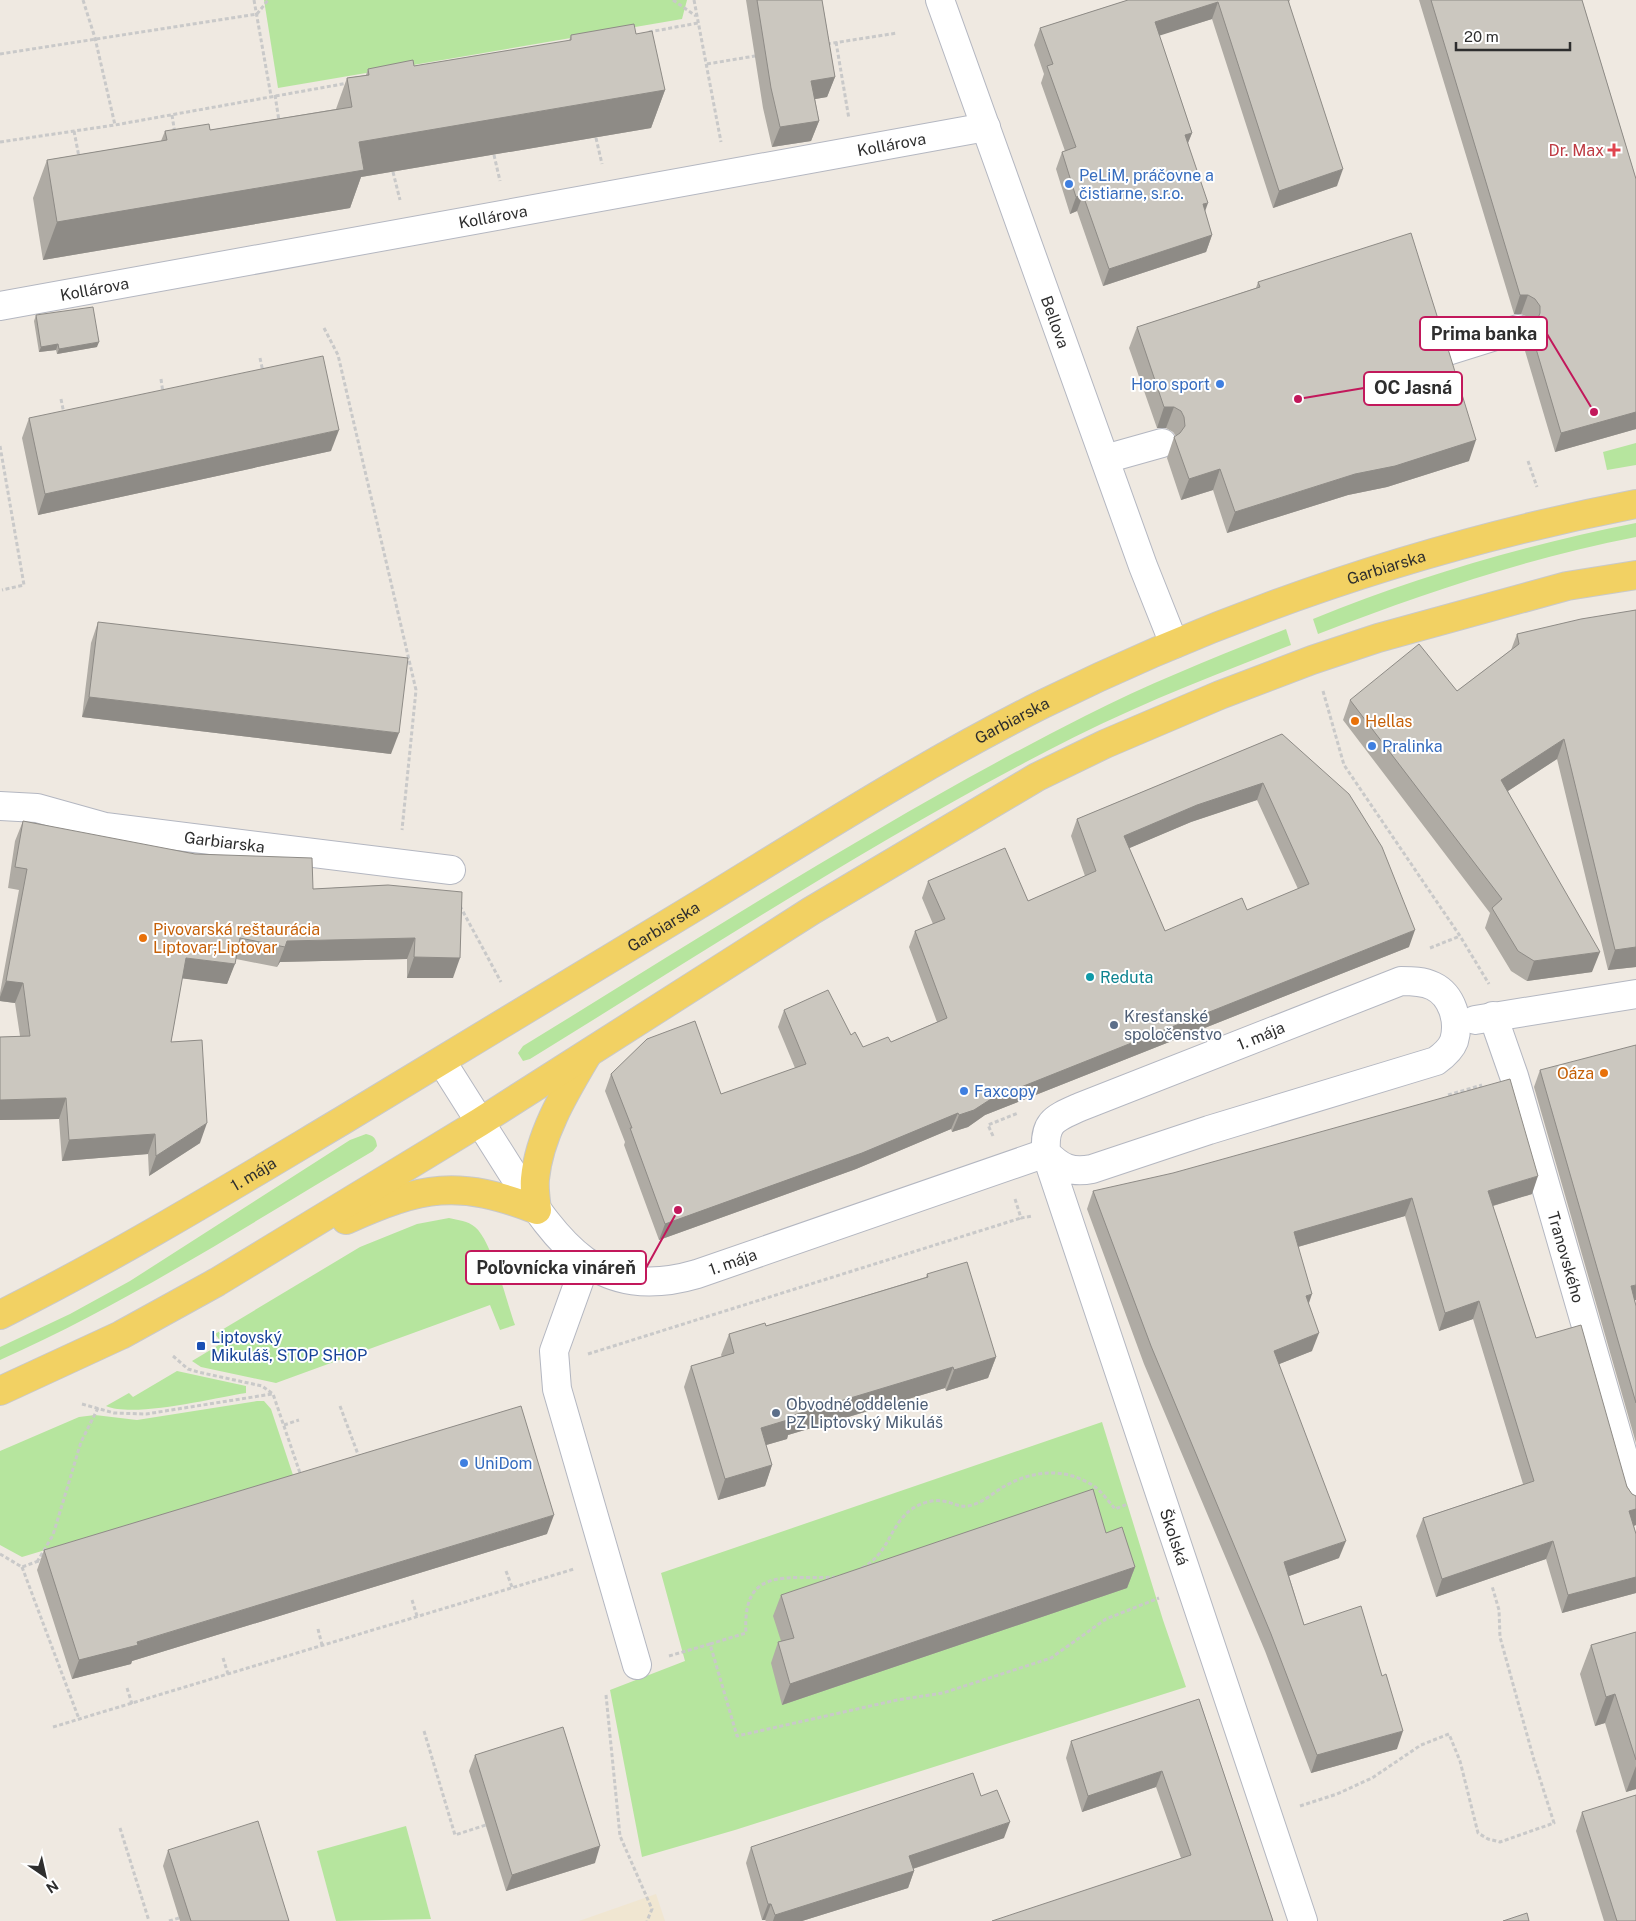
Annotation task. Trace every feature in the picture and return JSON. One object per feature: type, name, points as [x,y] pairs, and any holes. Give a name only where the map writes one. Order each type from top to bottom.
[{"type":"main road","name":"Garbiarska","points":[[442,1062],[917,773],[1044,704],[1174,644],[1290,598],[1454,546],[1549,521],[1636,504]]},
{"type":"main road","points":[[0,1391],[121,1335],[217,1282],[480,1122],[811,911],[1037,777],[1105,744],[1220,695],[1378,638],[1567,586],[1636,575]]},
{"type":"main road","points":[[296,1235],[333,1226],[404,1198],[444,1190],[489,1193],[537,1210],[535,1180],[540,1156],[559,1104],[588,1054]]},
{"type":"main road","name":"1. mája","points":[[0,1315],[122,1252],[442,1062]]},
{"type":"street","name":"Bellova","points":[[940,0],[1105,460],[1174,644]]},
{"type":"street","name":"Kollárova","points":[[0,306],[302,253],[728,173],[986,127]]},
{"type":"street","points":[[1435,356],[1518,329]]},
{"type":"street","points":[[1105,460],[1162,442]]},
{"type":"street","name":"Garbiarska","points":[[0,806],[37,808],[105,827],[451,870]]},
{"type":"street","name":"1. mája","points":[[442,1062],[537,1210],[562,1242],[586,1262],[625,1279],[654,1283],[670,1282],[1046,1153],[1046,1132],[1050,1124],[1063,1114],[1401,981],[1420,982],[1434,986],[1446,997],[1457,1023]]},
{"type":"street","points":[[1046,1153],[1065,1169],[1077,1172],[1092,1169],[1209,1130],[1436,1061],[1445,1054],[1454,1042],[1457,1023],[1636,994]]},
{"type":"street","name":"Tranovského","points":[[1493,1016],[1514,1076],[1636,1500]]},
{"type":"street","name":"Školská","points":[[1046,1153],[1193,1586],[1303,1921]]},
{"type":"street","points":[[586,1262],[554,1351],[557,1389],[637,1664]]},
{"type":"path","points":[[84,0],[95,38],[115,125]]},
{"type":"path","points":[[254,0],[280,124]]},
{"type":"path","points":[[0,54],[257,14],[268,0]]},
{"type":"path","points":[[673,0],[697,16]]},
{"type":"path","points":[[694,0],[728,173]]},
{"type":"path","points":[[639,33],[698,23]]},
{"type":"path","points":[[819,45],[897,33]]},
{"type":"path","points":[[836,42],[854,151]]},
{"type":"path","points":[[707,64],[755,56]]},
{"type":"path","points":[[0,142],[115,125],[354,82]]},
{"type":"path","points":[[172,115],[176,140]]},
{"type":"path","points":[[74,131],[80,160]]},
{"type":"path","points":[[324,328],[338,355],[416,690],[398,864]]},
{"type":"path","points":[[260,358],[264,377]]},
{"type":"path","points":[[161,379],[164,398]]},
{"type":"path","points":[[61,399],[66,422]]},
{"type":"path","points":[[0,446],[24,585],[2,590]]},
{"type":"path","points":[[1528,460],[1537,488]]},
{"type":"path","points":[[1322,689],[1344,765],[1460,936],[1489,985],[1493,1016]]},
{"type":"path","points":[[451,870],[460,906],[501,982]]},
{"type":"path","points":[[1448,1095],[1514,1076]]},
{"type":"path","points":[[555,1368],[582,1355],[710,1318],[1021,1218]]},
{"type":"path","points":[[173,1356],[188,1369],[262,1386],[273,1394],[303,1481]]},
{"type":"path","points":[[82,1404],[114,1413],[146,1414],[273,1394]]},
{"type":"path","points":[[340,1406],[362,1463]]},
{"type":"path","points":[[37,1562],[53,1535],[81,1442],[98,1408]]},
{"type":"path","points":[[284,1425],[299,1420]]},
{"type":"path","points":[[859,1570],[881,1554],[907,1513],[922,1504],[942,1501],[958,1506],[972,1505],[1019,1479],[1038,1473],[1060,1473],[1079,1478],[1096,1487],[1115,1509],[1130,1503]]},
{"type":"path","points":[[0,1554],[22,1566],[79,1719]]},
{"type":"path","points":[[22,1566],[47,1559]]},
{"type":"path","points":[[53,1727],[579,1567]]},
{"type":"path","points":[[506,1571],[512,1587]]},
{"type":"path","points":[[637,1664],[746,1633],[745,1612],[750,1597],[760,1586],[774,1579],[791,1577],[821,1578],[844,1575]]},
{"type":"path","points":[[710,1644],[737,1736],[897,1700],[943,1693],[1024,1667],[1051,1658],[1106,1619],[1193,1586]]},
{"type":"path","points":[[1268,1815],[1337,1794],[1372,1778],[1421,1745],[1450,1734],[1460,1761],[1478,1833],[1488,1839],[1500,1842],[1554,1823],[1534,1760],[1500,1637],[1499,1610],[1492,1586]]},
{"type":"path","points":[[412,1600],[417,1616]]},
{"type":"path","points":[[318,1629],[322,1646]]},
{"type":"path","points":[[222,1658],[228,1674]]},
{"type":"path","points":[[128,1688],[132,1704]]},
{"type":"path","points":[[606,1695],[620,1836],[652,1909],[647,1921]]},
{"type":"path","points":[[424,1731],[455,1835],[486,1825]]},
{"type":"path","points":[[120,1828],[149,1921]]},
{"type":"path","points":[[169,1921],[179,1918]]},
{"type":"shaded area","points":[[656,1894],[665,1921],[579,1921]]},
{"type":"green space","points":[[264,0],[687,0],[682,19],[278,88]]},
{"type":"green space","points":[[1636,443],[1636,465],[1607,470],[1603,452]]},
{"type":"green space","points":[[1636,523],[1636,537],[1555,555],[1475,578],[1318,634],[1313,619],[1352,603],[1472,563],[1553,541]]},
{"type":"green space","points":[[1286,629],[1291,645],[1137,707],[1047,751],[981,786],[850,861],[530,1059],[523,1061],[518,1053],[523,1046],[731,918],[941,793],[1134,692]]},
{"type":"green space","points":[[366,1134],[373,1137],[376,1141],[377,1146],[373,1151],[190,1261],[96,1313],[0,1360],[0,1347],[70,1314],[130,1281],[350,1140]]},
{"type":"green space","points":[[449,1218],[469,1223],[481,1234],[493,1258],[515,1325],[500,1330],[490,1305],[276,1383],[201,1367],[192,1361],[222,1343],[215,1334],[360,1247],[417,1224]]},
{"type":"green space","points":[[177,1371],[246,1386],[246,1393],[174,1406],[135,1410],[106,1406],[129,1393],[133,1397]]},
{"type":"green space","points":[[264,1401],[271,1409],[293,1475],[22,1557],[0,1545],[0,1451],[79,1417],[95,1415],[137,1420]]},
{"type":"green space","points":[[1102,1422],[1163,1620],[1186,1687],[735,1830],[642,1857],[610,1690],[685,1661],[661,1573]]},
{"type":"green space","points":[[406,1826],[431,1919],[336,1921],[317,1851]]},
{"type":"building","points":[[757,0],[822,0],[835,77],[811,81],[819,121],[780,127],[771,88]]},
{"type":"building","points":[[1128,0],[1288,0],[1343,169],[1279,191],[1218,2],[1155,22],[1192,133],[1185,135],[1208,203],[1203,204],[1212,235],[1109,269],[1083,195],[1076,197],[1062,152],[1076,147],[1047,66],[1053,64],[1040,28]]},
{"type":"building","points":[[1431,0],[1582,0],[1636,179],[1636,412],[1561,433],[1529,325],[1537,321],[1540,306],[1535,299],[1528,295],[1520,295]]},
{"type":"building","points":[[634,24],[636,34],[652,31],[665,90],[359,142],[364,170],[57,222],[47,160],[167,140],[165,131],[209,124],[210,130],[352,107],[347,78],[369,75],[368,69],[413,60],[414,66],[571,40],[571,35]]},
{"type":"building","points":[[1411,233],[1438,319],[1431,324],[1427,331],[1428,338],[1432,346],[1448,349],[1476,440],[1395,466],[1355,474],[1235,512],[1220,469],[1189,479],[1174,437],[1185,426],[1184,417],[1181,411],[1174,407],[1164,407],[1137,327],[1260,287],[1258,282]]},
{"type":"building","points":[[93,307],[99,342],[59,349],[58,344],[41,347],[36,315]]},
{"type":"building","points":[[323,356],[339,430],[45,494],[29,418]]},
{"type":"building","points":[[1636,610],[1636,947],[1615,950],[1564,739],[1501,780],[1600,952],[1534,961],[1518,951],[1492,908],[1502,899],[1350,700],[1419,644],[1457,691],[1519,644],[1517,634],[1581,619]]},
{"type":"building","points":[[98,622],[408,658],[399,733],[89,697]]},
{"type":"building","points":[[1282,734],[1349,794],[1382,847],[1415,930],[991,1099],[974,1110],[959,1115],[958,1113],[862,1153],[665,1224],[611,1074],[647,1039],[695,1021],[721,1094],[806,1064],[784,1010],[828,990],[851,1035],[855,1032],[863,1047],[888,1037],[891,1042],[947,1018],[915,931],[945,919],[928,881],[1005,848],[1028,901],[1096,871],[1077,819]],"holes":[[[1263,783],[1309,884],[1247,910],[1242,898],[1165,931],[1124,836],[1197,805]]]},
{"type":"building","points":[[23,821],[195,854],[312,858],[313,889],[388,885],[462,892],[460,958],[414,957],[415,938],[287,941],[285,947],[240,938],[235,964],[186,958],[171,1042],[202,1040],[207,1123],[156,1156],[155,1134],[69,1140],[66,1098],[0,1100],[0,1037],[30,1036],[23,983],[6,981],[27,869],[15,867]]},
{"type":"building","points":[[1636,1045],[1636,1285],[1631,1286],[1636,1306],[1636,1403],[1540,1070]]},
{"type":"building","points":[[1510,1079],[1538,1176],[1488,1191],[1536,1338],[1581,1325],[1627,1487],[1636,1496],[1636,1509],[1629,1511],[1636,1534],[1636,1577],[1568,1595],[1553,1541],[1442,1579],[1423,1518],[1534,1481],[1479,1301],[1445,1313],[1412,1198],[1294,1232],[1312,1294],[1306,1296],[1319,1333],[1274,1351],[1346,1541],[1284,1562],[1304,1625],[1361,1606],[1382,1676],[1386,1674],[1403,1731],[1317,1755],[1271,1634],[1151,1346],[1093,1191],[1173,1173]]},
{"type":"building","name":"Obvodné oddelenie PZ Liptovský Mikuláš","points":[[967,1262],[996,1357],[954,1370],[953,1367],[794,1415],[794,1418],[761,1428],[772,1465],[725,1479],[691,1366],[734,1353],[729,1334],[765,1323],[766,1326],[928,1277],[927,1274]]},
{"type":"building","points":[[521,1406],[554,1515],[137,1642],[138,1645],[79,1660],[44,1550]]},
{"type":"building","points":[[1093,1489],[1106,1533],[1122,1527],[1135,1567],[790,1684],[778,1642],[794,1638],[781,1595]]},
{"type":"building","points":[[1636,1632],[1636,1760],[1615,1694],[1606,1697],[1591,1645]]},
{"type":"building","points":[[1199,1699],[1273,1921],[992,1921],[1191,1855],[1162,1771],[1088,1796],[1071,1741]]},
{"type":"building","points":[[563,1727],[600,1846],[512,1875],[475,1755]]},
{"type":"building","points":[[973,1773],[981,1796],[997,1790],[1010,1822],[909,1856],[914,1871],[775,1915],[771,1904],[768,1904],[751,1847]]},
{"type":"building","points":[[1636,1795],[1636,1921],[1617,1921],[1582,1812]]},
{"type":"building","points":[[258,1821],[289,1921],[191,1921],[168,1850]]},
{"type":"building","points":[[1527,1913],[1529,1921],[1503,1921]]},
{"type":"place","name":"Dr. Max","points":[[1614,150]]},
{"type":"place","name":"PeLiM, práčovne a čistiarne, s.r.o.","points":[[1069,184]]},
{"type":"place","name":"Horo sport","points":[[1220,384]]},
{"type":"place","name":"OC Jasná","points":[[1298,399]]},
{"type":"place","name":"Prima banka","points":[[1594,412]]},
{"type":"place","name":"Hellas","points":[[1355,721]]},
{"type":"place","name":"Pralinka","points":[[1372,746]]},
{"type":"place","name":"Pivovarská reštaurácia Liptovar;Liptovar","points":[[143,938]]},
{"type":"place","name":"Reduta","points":[[1090,977]]},
{"type":"place","name":"Kresťanské spoločenstvo","points":[[1114,1025]]},
{"type":"place","name":"Oáza","points":[[1604,1073]]},
{"type":"place","name":"Faxcopy","points":[[964,1091]]},
{"type":"place","name":"Poľovnícka vináreň","points":[[678,1210]]},
{"type":"place","name":"Liptovský Mikuláš, STOP SHOP","points":[[201,1346]]},
{"type":"place","name":"Obvodné oddelenie PZ Liptovský Mikuláš","points":[[776,1413]]},
{"type":"place","name":"UniDom","points":[[464,1463]]}]
